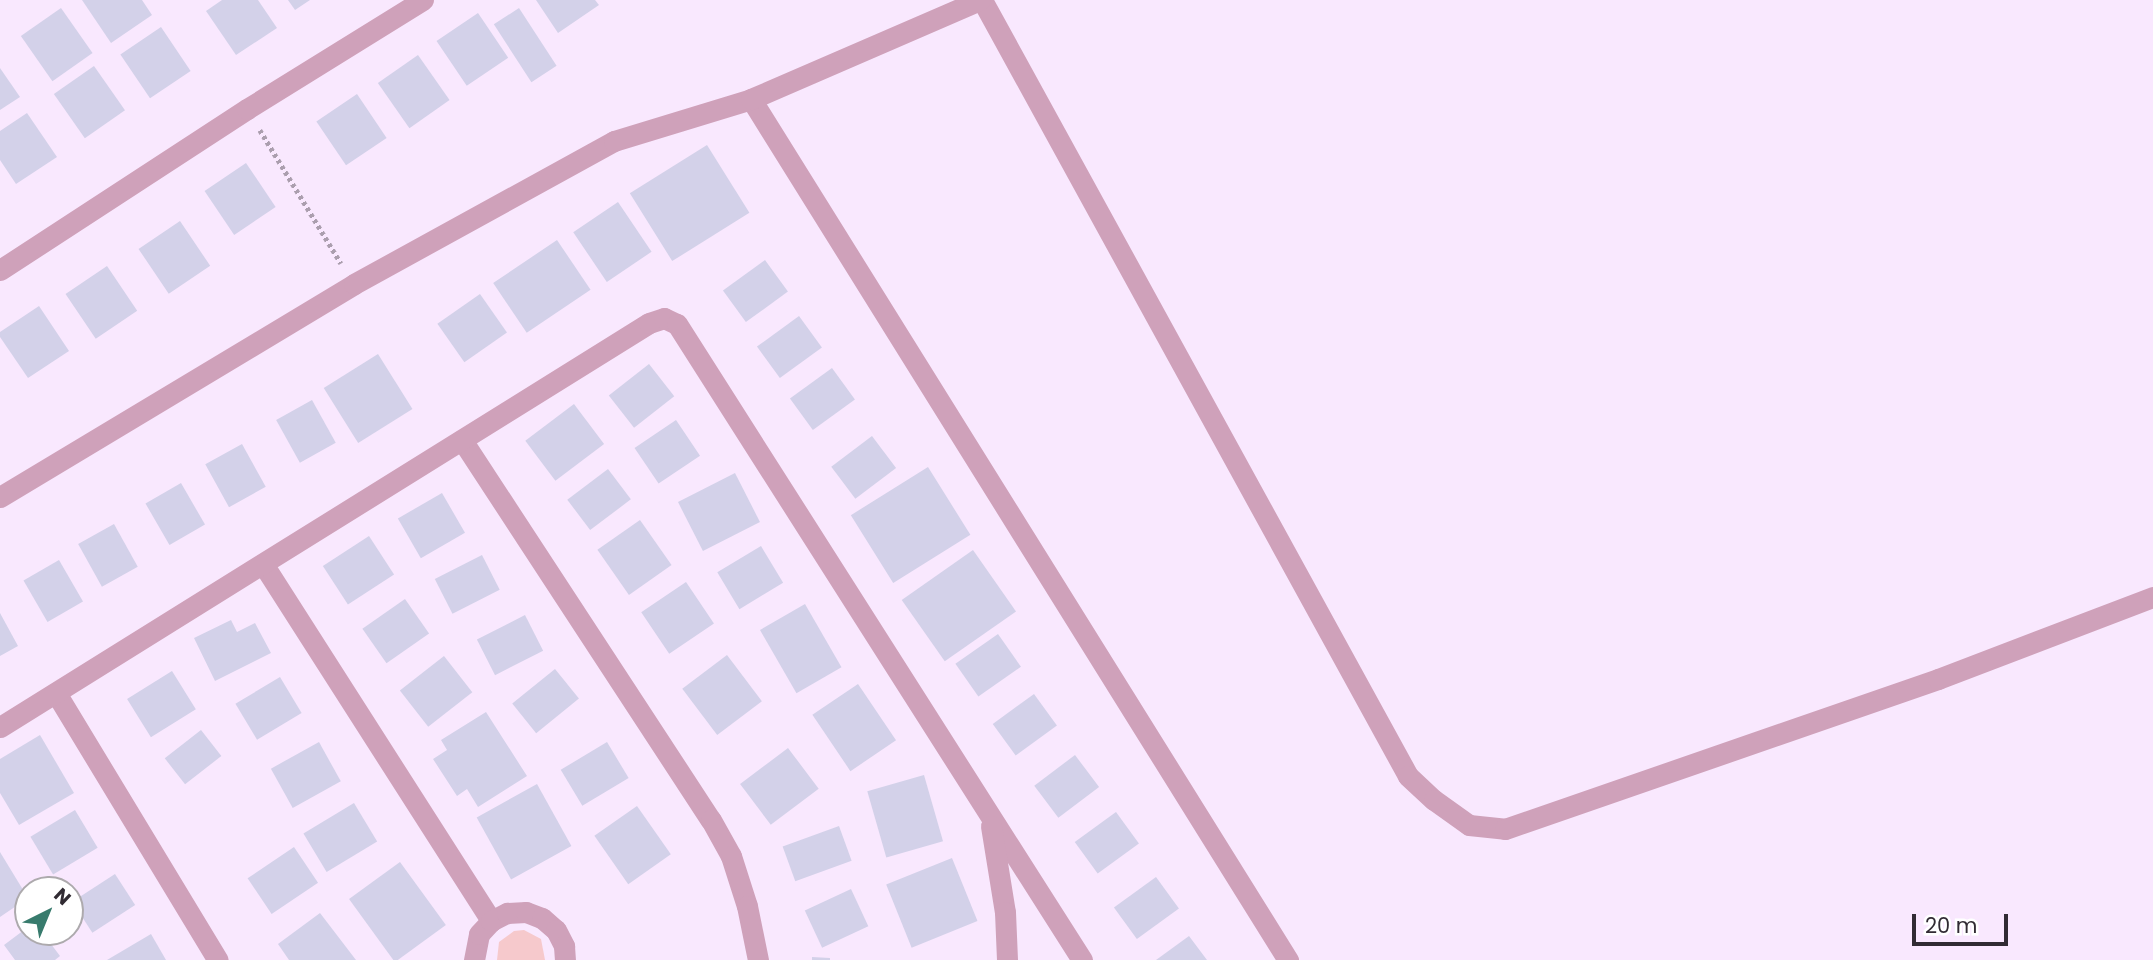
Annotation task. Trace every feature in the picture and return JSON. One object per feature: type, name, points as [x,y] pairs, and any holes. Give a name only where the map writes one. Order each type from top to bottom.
[{"type":"street","points":[[0,270],[247,108],[423,0]]},
{"type":"street","points":[[0,498],[354,284],[614,141],[751,99],[981,0],[1408,776],[1434,800],[1469,825],[1505,829],[1938,680],[2153,597]]},
{"type":"street","points":[[751,99],[1288,960]]},
{"type":"street","points":[[0,727],[649,323],[664,318],[677,324],[1082,960]]},
{"type":"street","points":[[462,440],[711,820],[730,856],[739,881],[758,960]]},
{"type":"street","points":[[263,564],[491,921]]},
{"type":"street","points":[[56,693],[218,960]]},
{"type":"street","points":[[989,817],[1005,912],[1007,960]]},
{"type":"street","points":[[474,960],[479,934],[491,921],[507,913],[526,912],[542,918],[556,930],[564,946],[565,960]]},
{"type":"path","points":[[247,108],[354,284]]},
{"type":"shaded area","points":[[524,930],[541,939],[545,960],[497,960],[499,942],[514,931]]},
{"type":"building","points":[[82,0],[142,0],[152,15],[111,43]]},
{"type":"building","points":[[222,0],[258,0],[277,28],[236,55],[206,11]]},
{"type":"building","points":[[288,0],[310,0],[295,10]]},
{"type":"building","points":[[536,0],[595,0],[599,5],[558,33]]},
{"type":"building","points":[[61,8],[93,53],[52,81],[21,36]]},
{"type":"building","points":[[519,8],[557,66],[531,82],[494,24]]},
{"type":"building","points":[[478,13],[508,58],[467,86],[437,41]]},
{"type":"building","points":[[161,27],[191,71],[150,98],[120,54]]},
{"type":"building","points":[[418,55],[450,100],[409,128],[378,83]]},
{"type":"building","points":[[94,66],[125,110],[85,138],[54,94]]},
{"type":"building","points":[[0,68],[20,97],[0,110]]},
{"type":"building","points":[[357,94],[387,138],[346,165],[316,121]]},
{"type":"building","points":[[27,113],[57,157],[16,184],[0,160],[0,131]]},
{"type":"building","points":[[707,145],[749,213],[672,261],[630,193]]},
{"type":"building","points":[[246,163],[276,207],[234,235],[205,191]]},
{"type":"building","points":[[618,202],[652,252],[607,282],[573,232]]},
{"type":"building","points":[[180,221],[210,266],[169,294],[139,249]]},
{"type":"building","points":[[557,240],[591,290],[527,333],[493,283]]},
{"type":"building","points":[[765,260],[788,292],[746,322],[723,291]]},
{"type":"building","points":[[107,266],[137,311],[96,339],[66,294]]},
{"type":"building","points":[[480,294],[507,333],[464,362],[437,324]]},
{"type":"building","points":[[39,306],[69,351],[28,378],[0,337],[0,332]]},
{"type":"building","points":[[799,316],[822,348],[780,378],[757,347]]},
{"type":"building","points":[[378,354],[412,409],[358,443],[324,388]]},
{"type":"building","points":[[649,364],[674,396],[634,428],[609,395]]},
{"type":"building","points":[[832,368],[855,400],[813,430],[790,399]]},
{"type":"building","points":[[312,400],[336,443],[300,463],[276,420]]},
{"type":"building","points":[[574,404],[604,444],[555,481],[525,441]]},
{"type":"building","points":[[676,420],[700,456],[659,484],[635,448]]},
{"type":"building","points":[[872,436],[896,468],[855,499],[831,467]]},
{"type":"building","points":[[242,444],[266,487],[229,507],[205,464]]},
{"type":"building","points":[[928,467],[970,535],[893,583],[851,515]]},
{"type":"building","points":[[608,469],[631,499],[590,530],[567,500]]},
{"type":"building","points":[[735,473],[760,522],[703,551],[678,502]]},
{"type":"building","points":[[181,483],[205,525],[169,545],[145,504]]},
{"type":"building","points":[[442,493],[465,533],[421,558],[398,518]]},
{"type":"building","points":[[640,520],[672,565],[629,595],[597,550]]},
{"type":"building","points":[[114,524],[138,567],[102,587],[78,544]]},
{"type":"building","points":[[369,536],[394,575],[348,605],[323,566]]},
{"type":"building","points":[[761,546],[783,583],[739,609],[717,572]]},
{"type":"building","points":[[973,550],[1016,611],[945,661],[902,600]]},
{"type":"building","points":[[482,555],[500,590],[452,614],[435,579]]},
{"type":"building","points":[[59,560],[83,602],[47,622],[23,580]]},
{"type":"building","points":[[686,582],[714,623],[669,654],[641,612]]},
{"type":"building","points":[[405,599],[429,633],[386,663],[362,629]]},
{"type":"building","points":[[805,604],[842,667],[796,693],[760,630]]},
{"type":"building","points":[[0,613],[18,646],[0,656]]},
{"type":"building","points":[[525,615],[543,651],[495,675],[477,640]]},
{"type":"building","points":[[231,620],[237,632],[255,623],[271,653],[215,681],[194,638]]},
{"type":"building","points":[[998,634],[1021,667],[978,697],[955,664]]},
{"type":"building","points":[[727,655],[762,701],[717,735],[682,689]]},
{"type":"building","points":[[444,656],[472,692],[428,727],[400,690]]},
{"type":"building","points":[[555,669],[579,699],[536,733],[512,704]]},
{"type":"building","points":[[172,671],[196,709],[151,737],[127,699]]},
{"type":"building","points":[[280,677],[302,713],[257,740],[235,704]]},
{"type":"building","points":[[858,684],[896,740],[850,771],[812,715]]},
{"type":"building","points":[[1034,694],[1057,726],[1016,756],[993,724]]},
{"type":"building","points":[[486,712],[527,776],[478,807],[467,789],[457,796],[433,759],[447,750],[441,740]]},
{"type":"building","points":[[201,730],[221,756],[185,784],[165,758]]},
{"type":"building","points":[[40,735],[74,793],[19,825],[0,793],[0,759]]},
{"type":"building","points":[[319,742],[341,781],[293,808],[271,769]]},
{"type":"building","points":[[607,742],[629,778],[582,806],[561,770]]},
{"type":"building","points":[[788,748],[819,789],[771,825],[740,784]]},
{"type":"building","points":[[1075,755],[1099,787],[1058,818],[1034,786]]},
{"type":"building","points":[[924,775],[943,841],[886,858],[867,791]]},
{"type":"building","points":[[537,784],[571,846],[511,880],[477,817]]},
{"type":"building","points":[[354,803],[377,842],[327,872],[303,833]]},
{"type":"building","points":[[637,806],[671,854],[628,884],[594,836]]},
{"type":"building","points":[[75,810],[98,848],[53,874],[30,837]]},
{"type":"building","points":[[1116,812],[1139,844],[1098,874],[1075,842]]},
{"type":"building","points":[[839,826],[852,861],[795,881],[783,847]]},
{"type":"building","points":[[294,847],[318,883],[272,914],[248,878]]},
{"type":"building","points":[[0,852],[15,876],[14,908],[0,917]]},
{"type":"building","points":[[952,858],[977,921],[912,948],[886,885]]},
{"type":"building","points":[[400,862],[446,925],[398,960],[393,960],[349,899]]},
{"type":"building","points":[[115,874],[135,905],[92,933],[84,920],[84,894]]},
{"type":"building","points":[[1156,877],[1179,909],[1137,939],[1114,908]]},
{"type":"building","points":[[851,889],[868,926],[822,948],[805,911]]},
{"type":"building","points":[[320,913],[356,960],[289,960],[278,944]]},
{"type":"building","points":[[151,934],[166,960],[107,960]]},
{"type":"building","points":[[1189,936],[1207,960],[1156,960]]},
{"type":"building","points":[[14,938],[14,946],[52,946],[60,956],[55,960],[15,960],[4,945]]},
{"type":"building","points":[[812,957],[830,958],[830,960],[812,960]]}]
